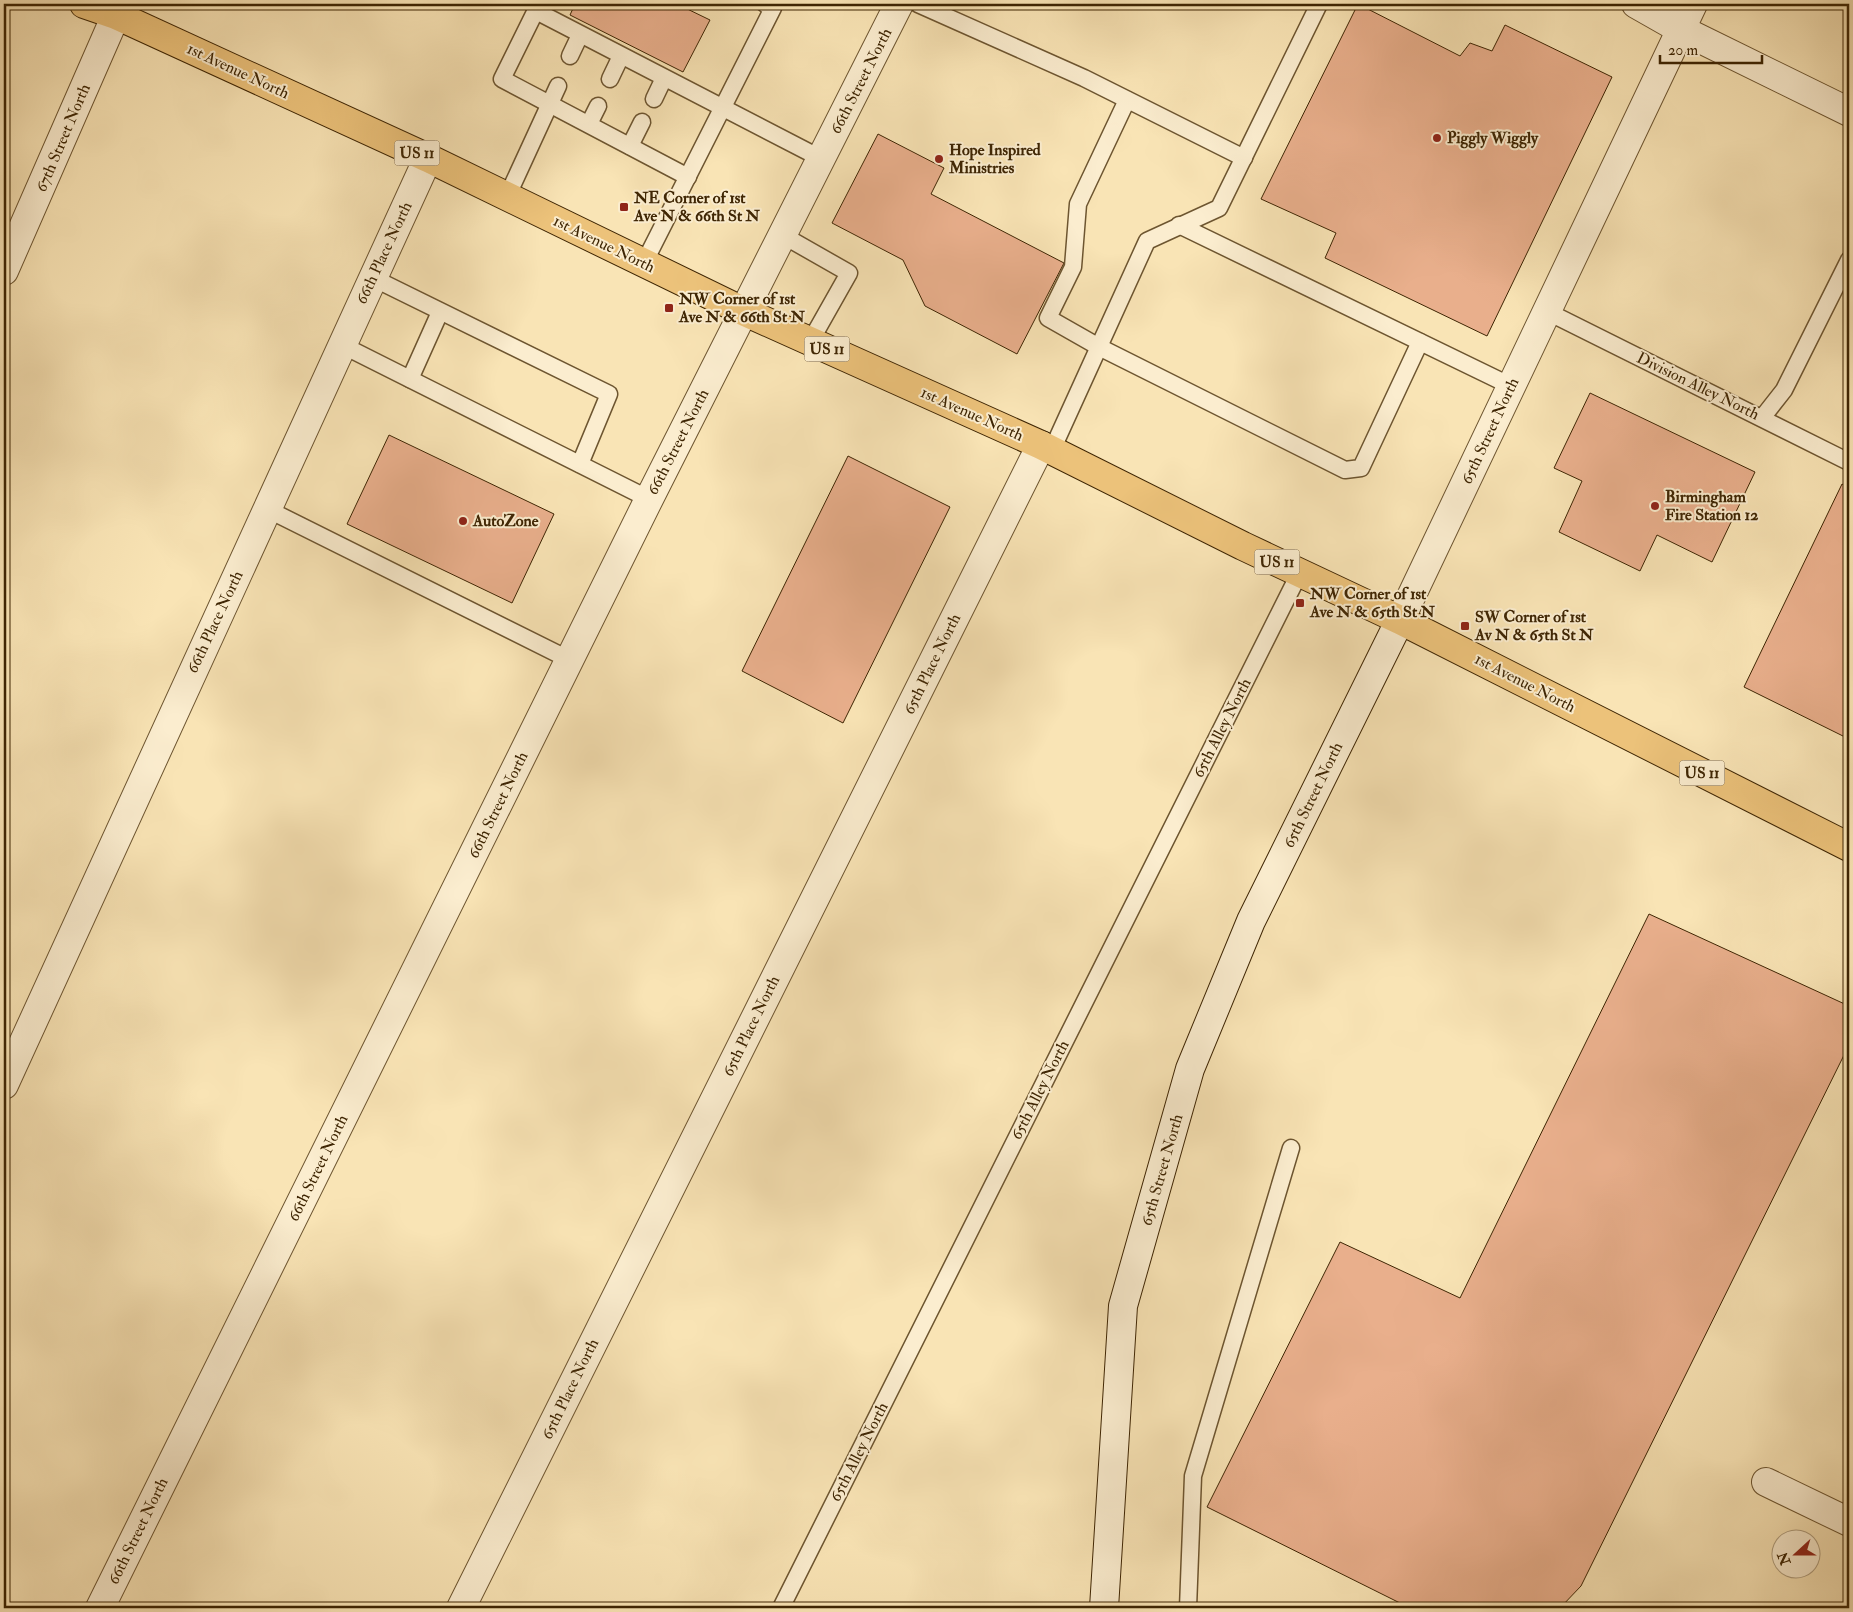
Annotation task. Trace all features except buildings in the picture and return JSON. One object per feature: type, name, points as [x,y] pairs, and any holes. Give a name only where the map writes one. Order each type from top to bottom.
[{"type":"main road","name":"1st Avenue North","points":[[84,4],[117,9],[745,312],[1047,447],[1400,620],[1849,847]]},
{"type":"street","name":"66th Street North","points":[[100,1608],[649,499],[784,236],[899,4]]},
{"type":"street","points":[[1636,4],[1680,29],[1849,112]]},
{"type":"street","name":"65th Street North","points":[[1104,1608],[1124,1306],[1190,1069],[1250,921],[1400,620],[1693,4]]},
{"type":"street","name":"67th Street North","points":[[4,271],[117,9]]},
{"type":"street","name":"66th Place North","points":[[4,1085],[428,158]]},
{"type":"street","name":"65th Place North","points":[[461,1608],[1047,447]]},
{"type":"street","points":[[1766,1482],[1849,1522]]},
{"type":"lane","points":[[644,263],[773,8],[765,4]]},
{"type":"lane","points":[[918,4],[1127,100],[1244,158]]},
{"type":"lane","points":[[1047,447],[1099,347],[1147,241],[1219,208],[1319,4]]},
{"type":"lane","points":[[688,176],[502,79],[538,8],[621,56],[822,159]]},
{"type":"lane","points":[[570,56],[580,34]]},
{"type":"lane","points":[[610,79],[621,56]]},
{"type":"lane","points":[[654,99],[664,78]]},
{"type":"lane","points":[[507,197],[558,86]]},
{"type":"lane","points":[[1127,100],[1078,204],[1073,267],[1048,318],[1099,347],[1344,470],[1361,468],[1420,342]]},
{"type":"lane","points":[[589,124],[598,106]]},
{"type":"lane","points":[[630,146],[642,122]]},
{"type":"lane","points":[[1180,225],[1511,386]]},
{"type":"lane","points":[[784,236],[849,273],[810,342]]},
{"type":"lane","points":[[1762,418],[1784,390],[1849,260]]},
{"type":"lane","points":[[373,278],[609,394],[580,464]]},
{"type":"lane","name":"Division Alley North","points":[[1546,311],[1849,462]]},
{"type":"lane","points":[[410,379],[440,312]]},
{"type":"lane","points":[[342,345],[649,499]]},
{"type":"lane","points":[[267,509],[570,660]]},
{"type":"lane","name":"65th Alley North","points":[[781,1608],[1300,572]]},
{"type":"lane","points":[[1188,1608],[1193,1476],[1291,1148]]},
{"type":"place","name":"Piggly Wiggly","points":[[1437,138]]},
{"type":"place","name":"Hope Inspired Ministries","points":[[939,159]]},
{"type":"place","name":"NE Corner of 1st Ave N & 66th St N","points":[[624,207]]},
{"type":"place","name":"NW Corner of 1st Ave N & 66th St N","points":[[669,308]]},
{"type":"place","name":"Birmingham Fire Station 12","points":[[1655,506]]},
{"type":"place","name":"AutoZone","points":[[463,521]]},
{"type":"place","name":"NW Corner of 1st Ave N & 65th St N","points":[[1300,603]]},
{"type":"place","name":"SW Corner of 1st Av N & 65th St N","points":[[1465,626]]}]
